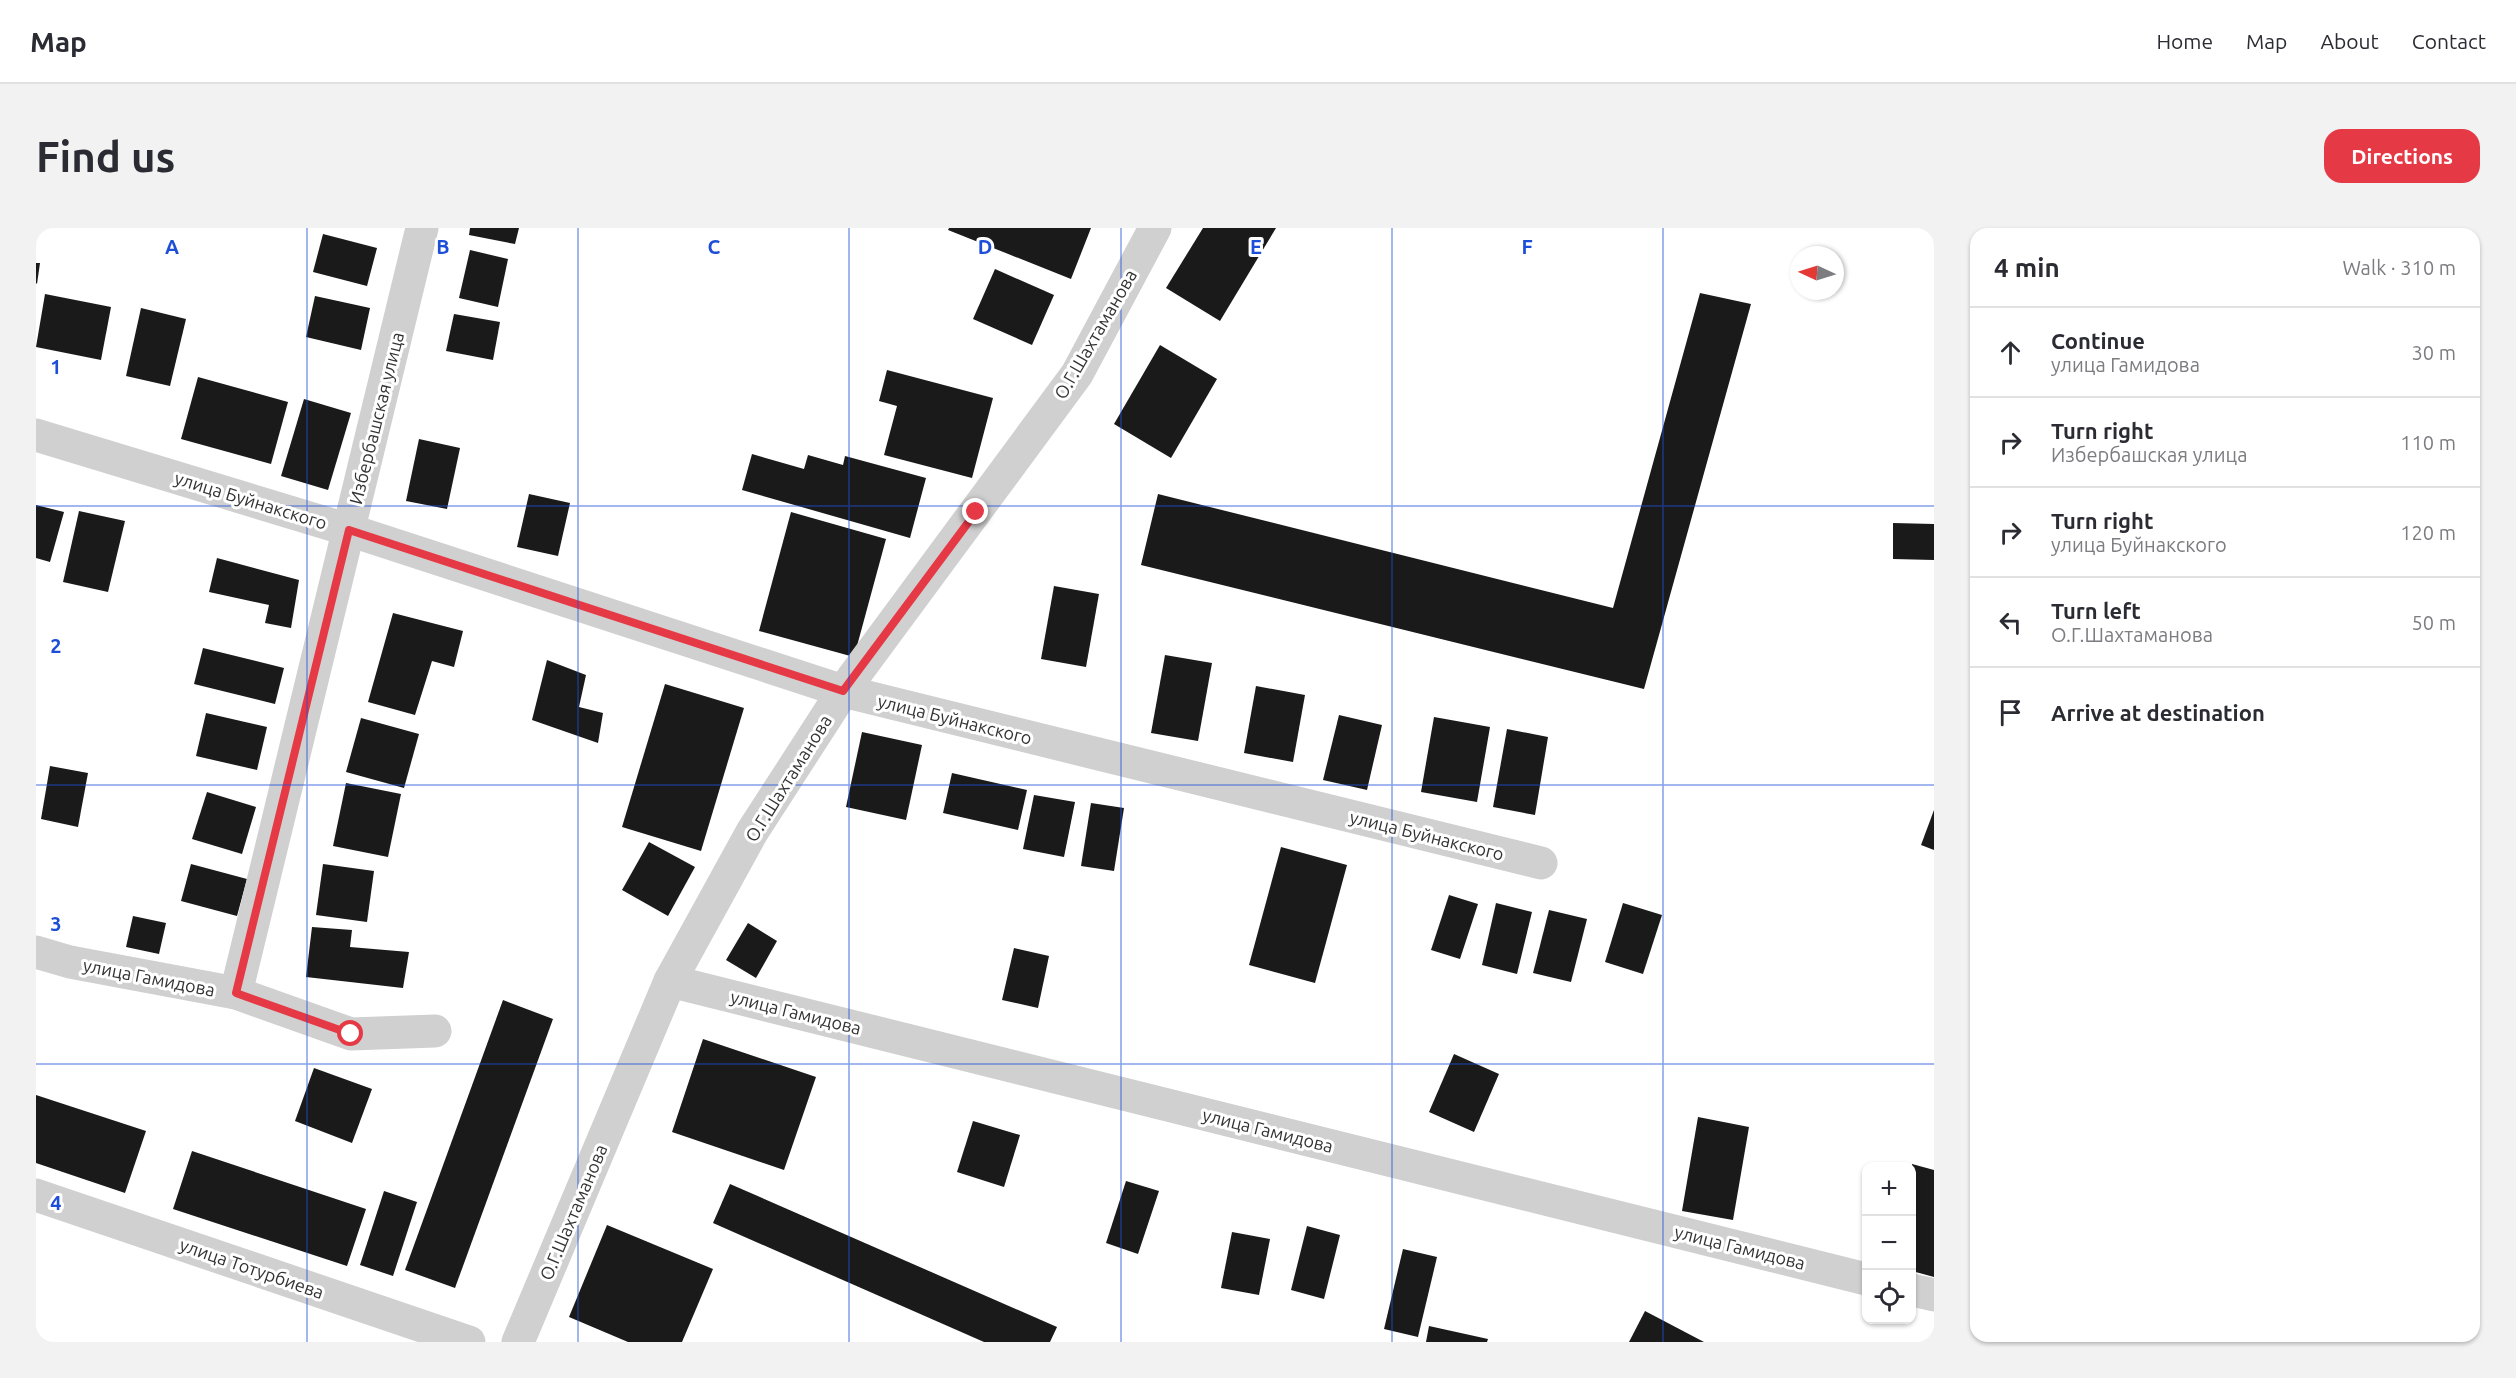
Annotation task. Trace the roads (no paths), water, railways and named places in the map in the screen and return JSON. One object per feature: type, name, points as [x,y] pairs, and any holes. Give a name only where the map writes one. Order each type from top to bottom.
[{"type":"street","name":"Избербашская улица","points":[[236,993],[422,228]]},
{"type":"street","name":"О.Г.Шахтаманова","points":[[518,1342],[669,981],[752,832],[843,691],[1077,374],[1155,228]]},
{"type":"street","name":"улица Буйнакского","points":[[36,435],[349,530],[843,691],[1540,863]]},
{"type":"street","name":"улица Гамидова","points":[[36,952],[70,962],[236,993],[351,1034],[435,1031]]},
{"type":"street","name":"улица Гамидова","points":[[669,981],[1862,1278]]},
{"type":"street","name":"улица Тотурбиева","points":[[36,1195],[469,1342]]},
{"type":"street","points":[[1916,1291],[1934,1296]]}]
